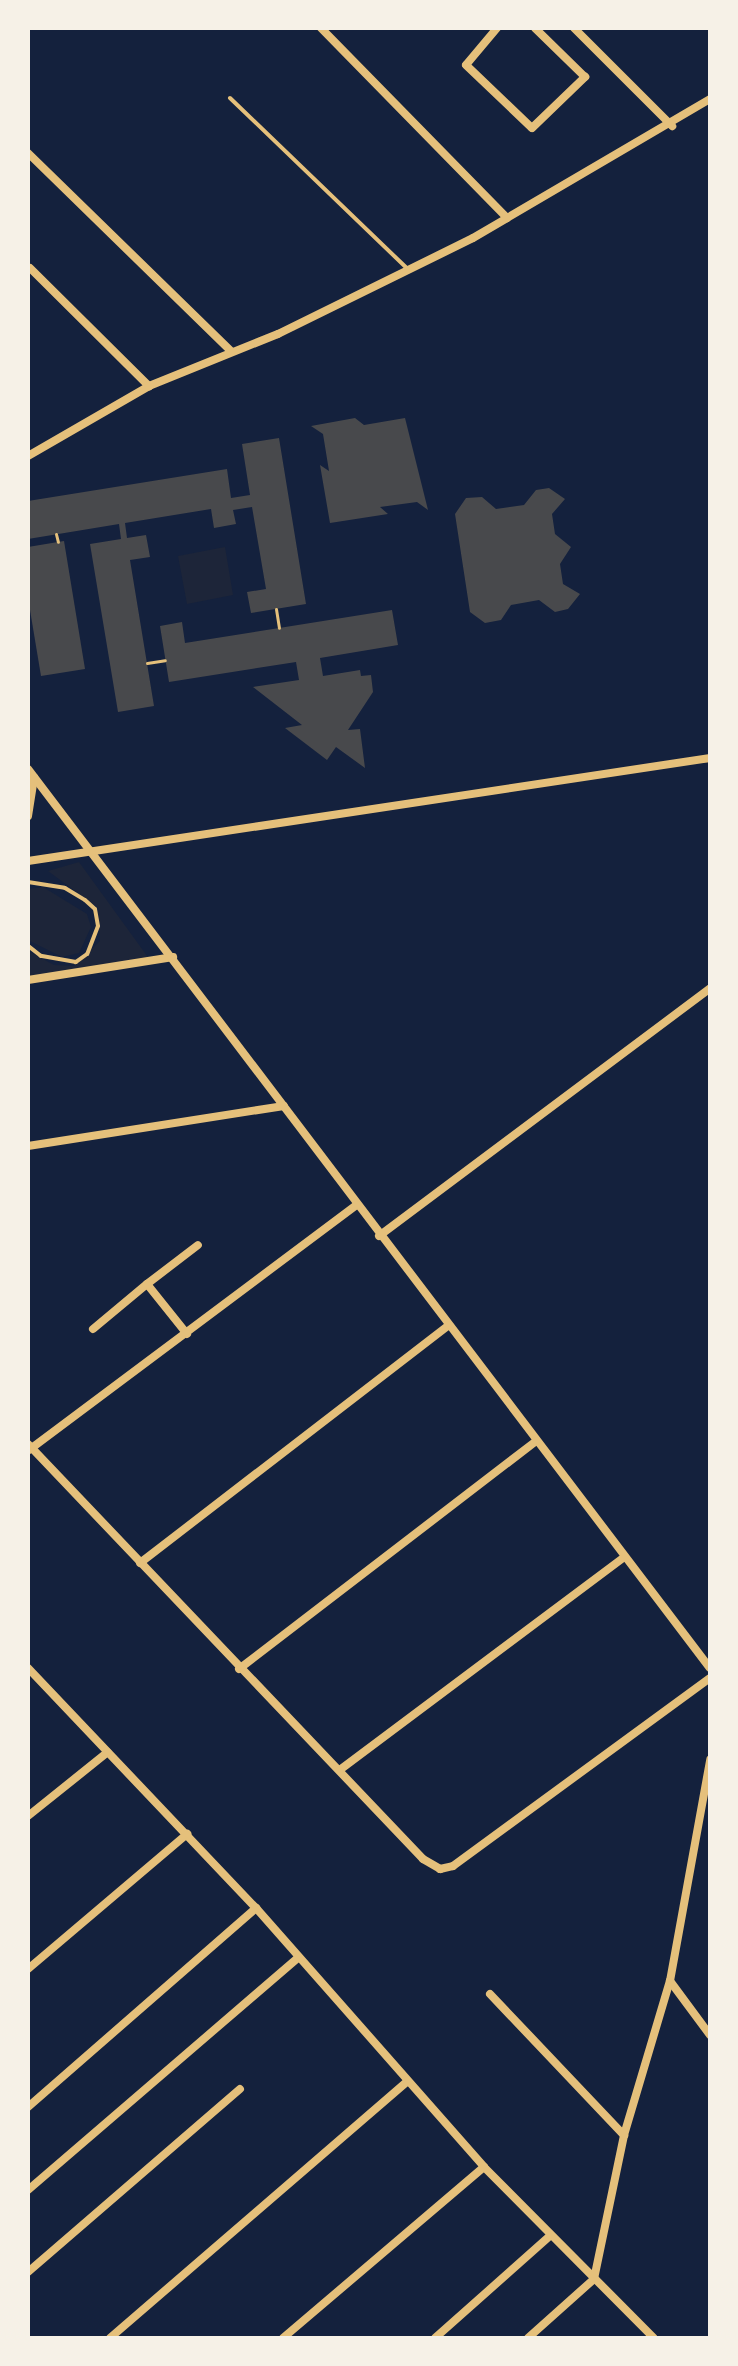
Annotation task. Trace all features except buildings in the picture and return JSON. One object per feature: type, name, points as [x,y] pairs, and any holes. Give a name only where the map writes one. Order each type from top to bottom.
[{"type":"street","points":[[321,28],[507,218]]},
{"type":"street","points":[[497,28],[466,65],[532,128],[585,77],[535,28]]},
{"type":"street","points":[[574,28],[672,126]]},
{"type":"street","points":[[28,456],[149,386],[278,334],[409,271],[672,126],[710,99]]},
{"type":"street","points":[[28,153],[231,351]]},
{"type":"street","points":[[30,268],[149,386]]},
{"type":"street","points":[[28,861],[710,758]]},
{"type":"street","points":[[31,773],[173,957],[623,1558],[710,1668]]},
{"type":"street","points":[[28,816],[31,773]]},
{"type":"street","points":[[28,980],[173,957]]},
{"type":"street","points":[[379,1236],[710,988]]},
{"type":"street","points":[[28,1146],[284,1106]]},
{"type":"street","points":[[357,1205],[187,1334],[29,1447],[239,1669],[341,1769],[423,1859],[440,1869],[453,1866],[710,1678]]},
{"type":"street","points":[[93,1329],[198,1245]]},
{"type":"street","points":[[147,1284],[187,1334]]},
{"type":"street","points":[[140,1563],[448,1326]]},
{"type":"street","points":[[239,1669],[536,1441]]},
{"type":"street","points":[[341,1769],[623,1558]]},
{"type":"street","points":[[28,1668],[256,1908],[484,2167],[654,2338]]},
{"type":"street","points":[[28,1816],[108,1752]]},
{"type":"street","points":[[528,2338],[594,2279],[624,2135],[670,1981],[710,1760]]},
{"type":"street","points":[[28,1969],[187,1834]]},
{"type":"street","points":[[28,2107],[256,1908]]},
{"type":"street","points":[[28,2190],[298,1958]]},
{"type":"street","points":[[670,1981],[710,2035]]},
{"type":"street","points":[[490,1994],[624,2135]]},
{"type":"street","points":[[110,2338],[407,2082]]},
{"type":"street","points":[[28,2272],[240,2089]]},
{"type":"street","points":[[283,2338],[484,2167]]},
{"type":"street","points":[[435,2338],[551,2235]]},
{"type":"lane","points":[[230,98],[409,271]]},
{"type":"lane","points":[[28,882],[65,888],[85,900],[95,909],[98,926],[87,954],[76,962],[41,956],[28,946]]},
{"type":"path","points":[[56,534],[58,542]]},
{"type":"path","points":[[276,609],[279,628]]},
{"type":"path","points":[[147,663],[165,660]]},
{"type":"shaded area","points":[[225,547],[233,595],[187,604],[178,556]]},
{"type":"shaded area","points":[[79,862],[150,960],[28,978],[28,951],[54,965],[75,966],[100,941],[98,908],[48,871]]},
{"type":"shaded area","points":[[43,887],[87,914],[91,927],[79,953],[62,957],[28,940],[28,889]]}]
